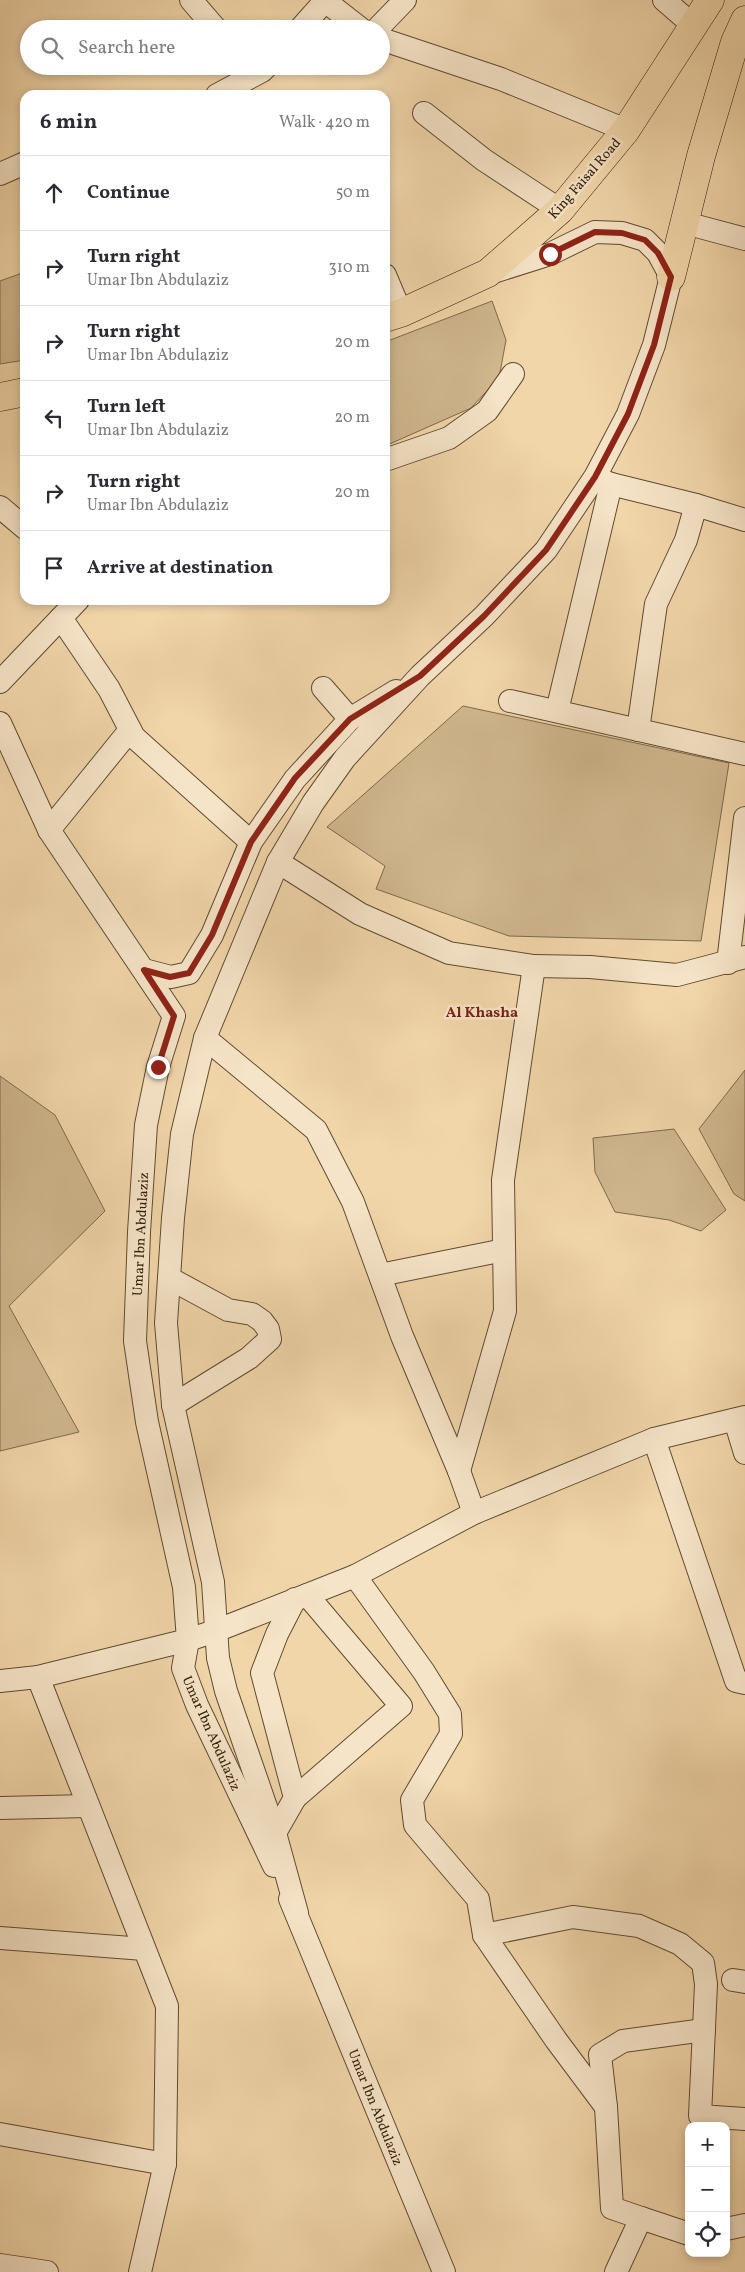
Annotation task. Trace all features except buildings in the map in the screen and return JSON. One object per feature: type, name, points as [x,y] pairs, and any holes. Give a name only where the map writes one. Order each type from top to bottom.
[{"type":"main road","name":"King Faisal Road","points":[[393,316],[488,274],[560,210],[626,130],[710,0]]},
{"type":"main road","points":[[671,277],[701,156],[735,42],[745,20]]},
{"type":"main road","points":[[0,397],[20,393]]},
{"type":"street","points":[[191,0],[208,20]]},
{"type":"street","points":[[307,20],[324,0],[350,20]]},
{"type":"street","points":[[386,20],[405,0]]},
{"type":"street","points":[[664,0],[694,26]]},
{"type":"street","points":[[390,42],[501,79],[626,130]]},
{"type":"street","points":[[226,90],[251,75]]},
{"type":"street","points":[[424,114],[484,160],[560,210]]},
{"type":"street","points":[[0,174],[20,165]]},
{"type":"street","points":[[685,223],[745,239]]},
{"type":"street","points":[[488,274],[550,254],[595,232],[622,233],[645,240],[658,253],[671,277]]},
{"type":"street","name":"Umar Ibn Abdulaziz","points":[[296,1913],[275,1833],[226,1691],[218,1658],[218,1630],[213,1582],[173,1405],[166,1323],[182,1134],[206,1038],[278,862],[313,803],[345,758],[420,676],[484,616],[546,550],[603,481],[654,345],[671,277]]},
{"type":"street","points":[[390,301],[393,316]]},
{"type":"street","points":[[390,458],[449,438],[487,411],[513,374]]},
{"type":"street","points":[[557,711],[603,481],[745,520]]},
{"type":"street","points":[[638,730],[656,604],[686,540],[696,505]]},
{"type":"street","points":[[0,507],[20,524]]},
{"type":"street","points":[[0,682],[73,605]]},
{"type":"street","points":[[61,618],[109,688],[134,737],[251,842]]},
{"type":"street","name":"Umar Ibn Abdulaziz","points":[[144,970],[170,977],[189,973],[212,935],[251,842],[295,778],[350,719],[420,676]]},
{"type":"street","points":[[322,688],[350,719]]},
{"type":"street","points":[[510,701],[745,754]]},
{"type":"street","points":[[0,723],[50,830],[144,970]]},
{"type":"street","points":[[50,830],[130,730]]},
{"type":"street","points":[[278,862],[360,914],[449,953],[534,966],[590,967],[677,975],[736,960],[745,818]]},
{"type":"street","points":[[459,1471],[505,1311],[503,1180],[534,966]]},
{"type":"street","name":"Umar Ibn Abdulaziz","points":[[144,970],[174,1016],[158,1067],[146,1125],[139,1232],[135,1341],[147,1422],[184,1586],[188,1640],[183,1668],[197,1705],[296,1913],[444,2272]]},
{"type":"street","points":[[206,1038],[316,1130],[353,1202],[402,1336],[459,1471],[474,1513]]},
{"type":"street","points":[[380,1275],[504,1250]]},
{"type":"street","points":[[169,1278],[228,1310],[252,1314],[262,1321],[268,1330],[270,1339],[249,1358],[173,1405]]},
{"type":"street","points":[[0,1681],[38,1678],[188,1640],[218,1630],[355,1576],[474,1513],[654,1439],[740,1419],[745,1453]]},
{"type":"street","points":[[654,1439],[736,1681],[745,1683]]},
{"type":"street","points":[[355,1576],[424,1672],[450,1714],[451,1734],[412,1800],[415,1825],[478,1899],[484,1935],[556,2040],[606,2107]]},
{"type":"street","points":[[295,1798],[262,1673],[277,1634],[301,1597]]},
{"type":"street","points":[[275,1833],[295,1798],[401,1706],[301,1597]]},
{"type":"street","points":[[38,1678],[167,2006],[166,2164],[140,2272]]},
{"type":"street","points":[[0,1808],[88,1806]]},
{"type":"street","points":[[484,1935],[574,1917],[639,1926],[680,1944],[703,1964],[706,1984],[700,2116],[745,2119]]},
{"type":"street","points":[[0,1938],[144,1949]]},
{"type":"street","points":[[685,2233],[612,2208],[606,2107],[600,2056],[623,2041],[704,2030]]},
{"type":"street","points":[[0,2134],[166,2164]]},
{"type":"street","points":[[616,2272],[641,2218]]},
{"type":"street","points":[[730,2228],[745,2225]]},
{"type":"street","points":[[0,2265],[47,2272]]},
{"type":"shaded area","points":[[20,274],[20,361],[0,364],[0,281]]},
{"type":"shaded area","points":[[492,301],[506,340],[499,378],[471,408],[390,444],[390,340]]},
{"type":"shaded area","points":[[463,706],[729,763],[701,941],[509,936],[376,889],[385,866],[327,827]]},
{"type":"shaded area","points":[[745,1070],[745,1201],[734,1194],[699,1129]]},
{"type":"shaded area","points":[[0,1076],[55,1115],[105,1211],[9,1306],[79,1432],[0,1451]]},
{"type":"shaded area","points":[[674,1129],[726,1210],[701,1231],[669,1220],[615,1212],[595,1172],[593,1138]]},
{"type":"district","name":"Al Khasha","points":[[482,1012]]},
{"type":"route","points":[[158,1067],[174,1016],[144,970],[170,977],[189,973],[200,958],[212,935],[251,842],[295,778],[350,719],[420,676],[484,616],[546,550],[595,477],[628,414],[654,345],[671,277],[658,253],[645,240],[622,233],[595,232],[550,254]]}]
